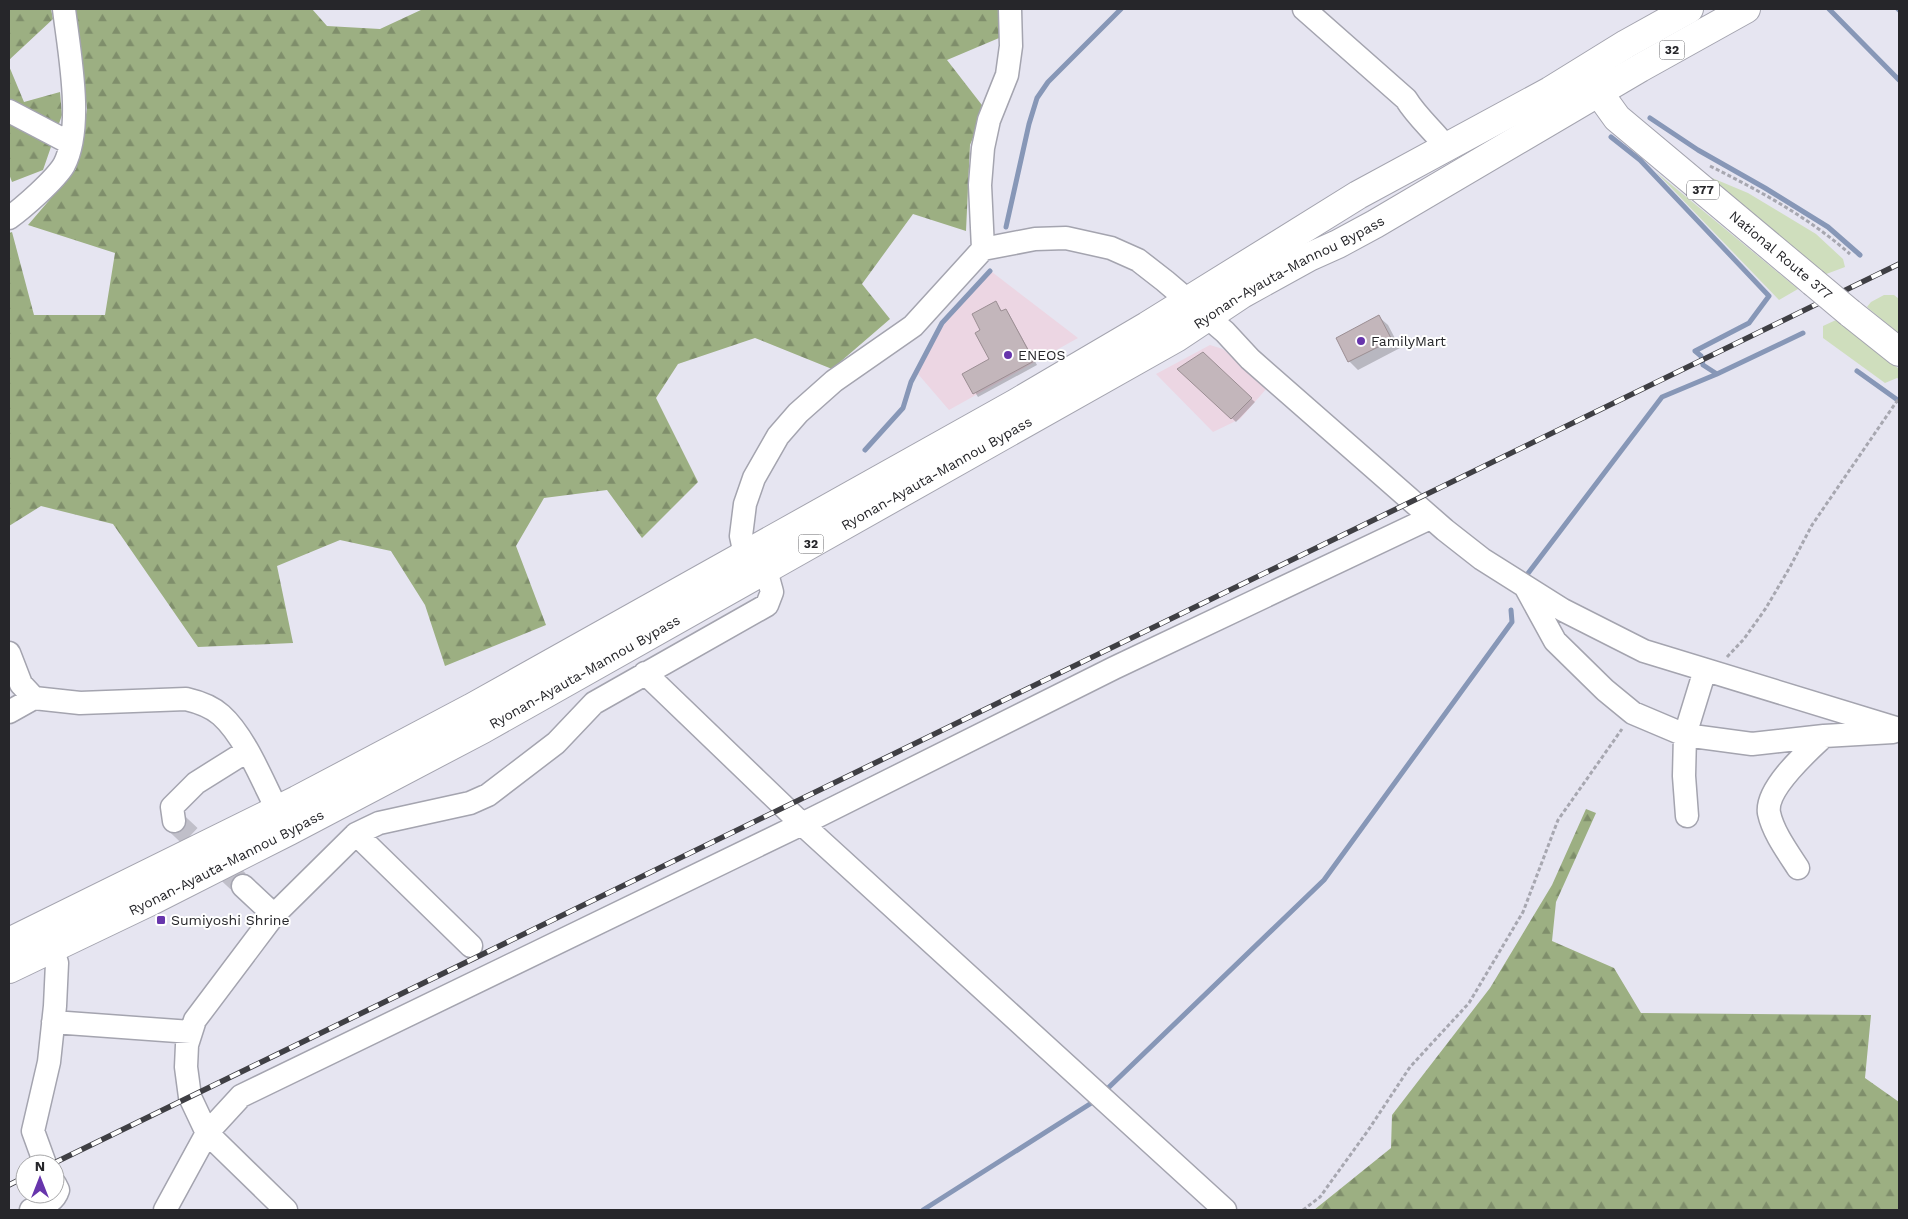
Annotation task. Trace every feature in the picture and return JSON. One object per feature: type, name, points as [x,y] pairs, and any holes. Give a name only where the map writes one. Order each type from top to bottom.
[{"type":"highway","name":"Ryonan-Ayauta-Mannou Bypass","points":[[9,942],[152,870],[283,821],[483,729],[755,562],[1167,343],[1198,309],[1358,195],[1550,91],[1690,9]]},
{"type":"highway","name":"Ryonan-Ayauta-Mannou Bypass","points":[[1198,309],[1242,294],[1309,257],[1375,224],[1746,9]]},
{"type":"highway","name":"National Route 377","points":[[1586,69],[1599,93],[1617,118],[1899,352]]},
{"type":"highway","name":"Ryonan-Ayauta-Mannou Bypass","points":[[9,969],[160,896],[283,821]]},
{"type":"street","points":[[9,218],[23,208],[64,165],[73,132],[73,89],[64,9]]},
{"type":"street","points":[[983,249],[980,185],[983,148],[989,120],[1007,75],[1011,46],[1010,9]]},
{"type":"street","points":[[1304,9],[1406,99],[1413,110],[1433,130],[1446,147]]},
{"type":"street","points":[[9,111],[70,143]]},
{"type":"street","points":[[286,1210],[207,1133],[190,1097],[187,1045],[195,1020],[274,915],[356,834],[379,823],[470,803],[488,795],[556,742],[594,702],[767,605],[772,592],[740,536],[745,504],[754,478],[778,436],[798,413],[834,380],[913,326],[983,249],[1035,239],[1066,238],[1111,248],[1138,260],[1225,332],[1250,359],[1430,518],[1482,559],[1526,588],[1598,630],[1644,651],[1899,730]]},
{"type":"street","points":[[165,1210],[207,1133],[241,1096],[802,824],[1114,668],[1430,518]]},
{"type":"street","points":[[1526,588],[1555,642],[1605,690],[1633,713],[1685,735],[1752,744],[1899,730]]},
{"type":"street","points":[[9,653],[22,684],[34,698]]},
{"type":"street","points":[[1687,816],[1684,776],[1685,735],[1710,671]]},
{"type":"street","points":[[645,673],[802,824],[1225,1210]]},
{"type":"street","points":[[9,712],[34,698],[80,702],[173,698],[197,701],[220,714],[228,721],[247,751],[283,821]]},
{"type":"street","points":[[1798,868],[1779,838],[1770,813],[1770,802],[1777,788],[1802,757],[1824,736]]},
{"type":"street","points":[[174,821],[172,807],[196,784],[247,751]]},
{"type":"street","points":[[356,834],[471,946]]},
{"type":"street","points":[[243,886],[274,915]]},
{"type":"street","points":[[41,1154],[33,1132],[49,1062],[54,1022],[57,963],[52,947]]},
{"type":"street","points":[[54,1022],[191,1032]]},
{"type":"street","points":[[31,1210],[46,1204]]},
{"type":"path","points":[[1710,165],[1788,208],[1827,234],[1850,254]]},
{"type":"path","points":[[1710,671],[1719,666],[1744,638],[1766,608],[1812,526],[1898,400]]},
{"type":"path","points":[[1303,1210],[1320,1197],[1369,1129],[1410,1067],[1469,1003],[1523,912],[1558,820],[1633,713]]},
{"type":"shaded area","points":[[992,272],[1078,338],[949,410],[918,374],[939,331],[955,310]]},
{"type":"shaded area","points":[[1210,345],[1223,349],[1267,388],[1240,419],[1213,432],[1156,374]]},
{"type":"green space","points":[[9,9],[51,9],[53,19],[9,60]]},
{"type":"green space","points":[[74,9],[312,9],[327,26],[380,29],[423,9],[1002,9],[999,38],[947,60],[985,109],[970,145],[966,231],[913,214],[862,284],[890,319],[832,369],[755,338],[678,364],[656,398],[698,482],[642,538],[607,490],[544,498],[516,546],[546,625],[445,666],[425,605],[391,551],[340,540],[277,566],[293,643],[198,647],[113,524],[41,506],[9,526],[9,233],[12,232],[34,315],[105,315],[115,253],[28,225],[76,169],[87,109]]},
{"type":"green space","points":[[9,66],[24,102],[60,92],[62,115],[43,170],[12,182],[9,174]]},
{"type":"green space","points":[[1693,170],[1748,193],[1816,234],[1843,259],[1845,267],[1821,276]]},
{"type":"green space","points":[[1656,172],[1798,289],[1779,300]]},
{"type":"green space","points":[[1884,295],[1894,295],[1899,299],[1899,334],[1867,307],[1871,302]]},
{"type":"green space","points":[[1836,320],[1899,369],[1899,379],[1897,378],[1885,383],[1823,338],[1823,326]]},
{"type":"green space","points":[[1586,809],[1596,813],[1556,902],[1552,941],[1614,968],[1641,1013],[1871,1015],[1865,1078],[1899,1102],[1899,1210],[1314,1210],[1391,1148],[1392,1115],[1490,988],[1552,885]]},
{"type":"building","points":[[996,301],[1001,311],[1006,309],[1034,361],[973,394],[962,374],[989,359],[975,333],[980,330],[972,314]]},
{"type":"building","points":[[1379,315],[1392,340],[1348,362],[1336,338]]},
{"type":"building","points":[[1203,352],[1252,398],[1231,419],[1177,369]]},
{"type":"waterway","points":[[1006,227],[1029,124],[1037,98],[1048,82],[1121,9]]},
{"type":"waterway","points":[[1829,9],[1899,80]]},
{"type":"waterway","points":[[1650,118],[1698,150],[1828,227],[1860,255]]},
{"type":"waterway","points":[[1611,137],[1640,160],[1769,296],[1749,323],[1695,351],[1701,356],[1703,365],[1717,374],[1803,333]]},
{"type":"waterway","points":[[865,450],[903,408],[911,382],[942,323],[990,271]]},
{"type":"waterway","points":[[1857,371],[1899,401]]},
{"type":"waterway","points":[[1526,576],[1662,397],[1717,374]]},
{"type":"waterway","points":[[1106,1090],[1324,880],[1512,622],[1511,610]]},
{"type":"waterway","points":[[923,1210],[1093,1102]]},
{"type":"tunnel","points":[[174,821],[243,886]]},
{"type":"railway","points":[[65,1158],[1899,264]]},
{"type":"railway","points":[[9,1185],[15,1182]]},
{"type":"place","name":"FamilyMart","points":[[1361,341]]},
{"type":"place","name":"ENEOS","points":[[1008,355]]},
{"type":"place","name":"Sumiyoshi Shrine","points":[[161,920]]}]
